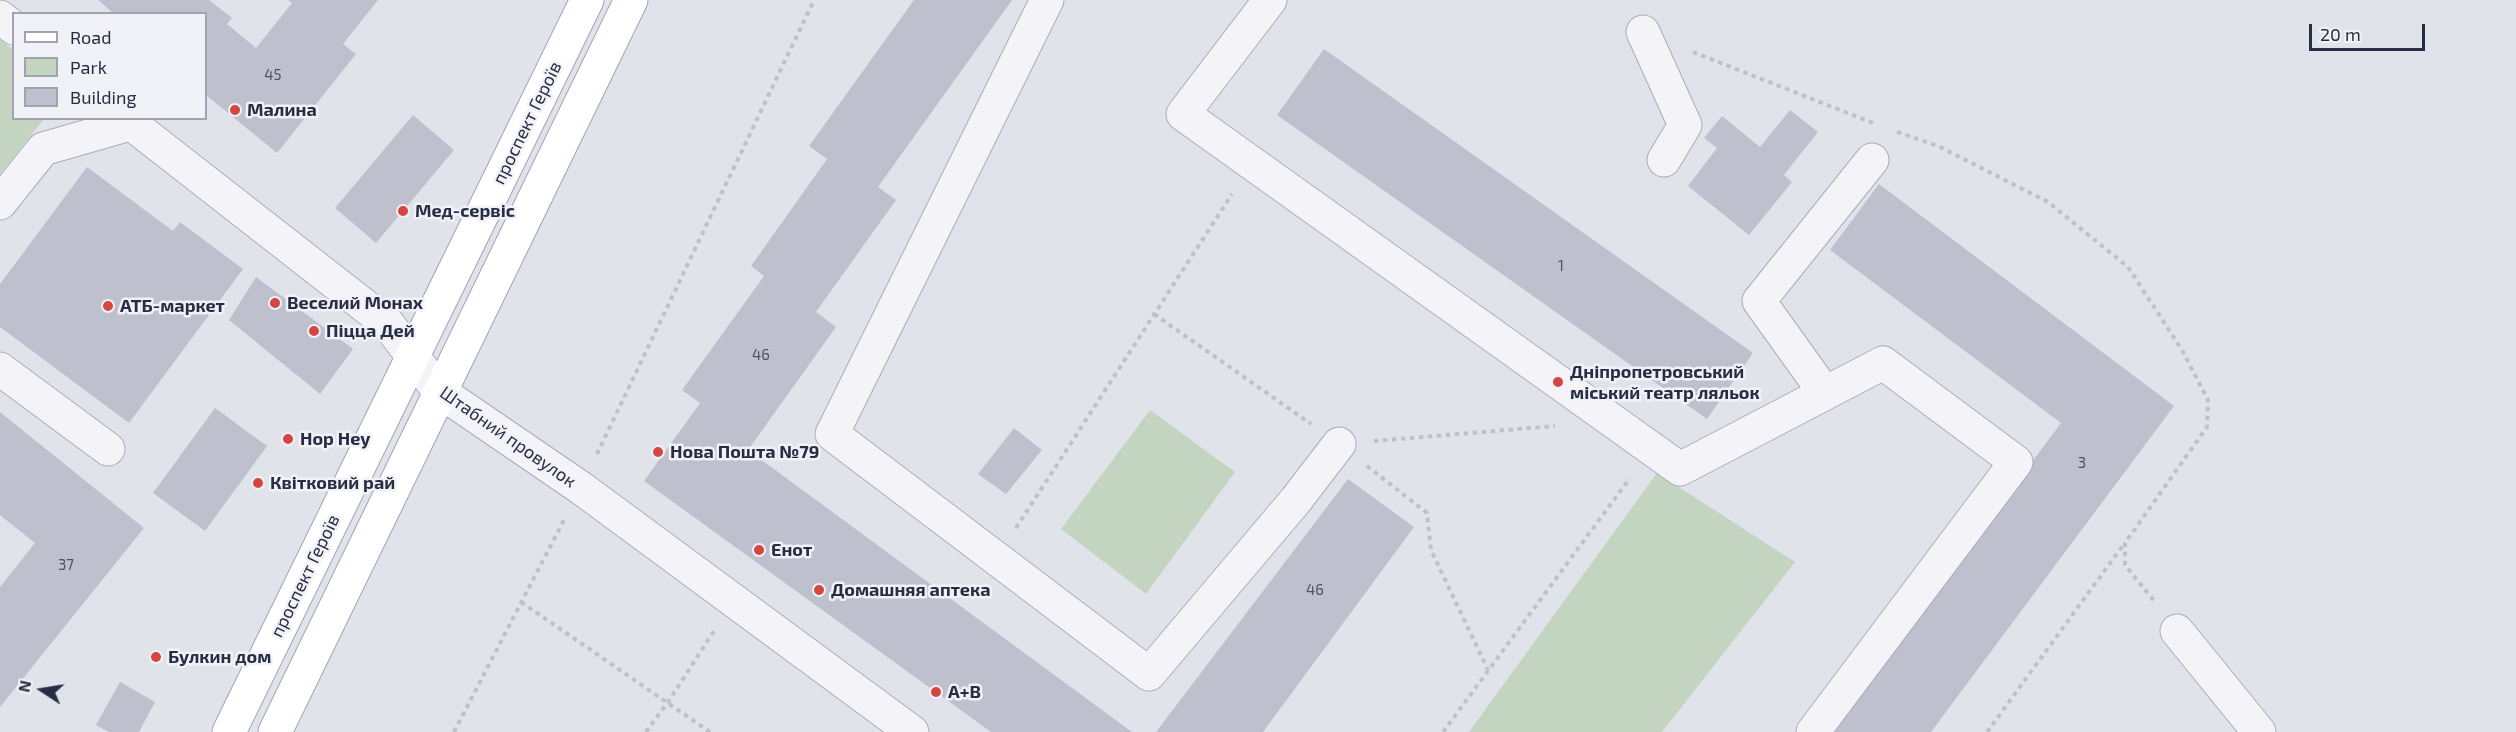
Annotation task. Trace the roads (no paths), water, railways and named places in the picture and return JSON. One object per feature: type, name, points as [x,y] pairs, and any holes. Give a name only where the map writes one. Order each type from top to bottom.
[{"type":"main road","name":"проспект Героїв","points":[[229,732],[587,0]]},
{"type":"main road","points":[[275,732],[631,0]]},
{"type":"street","points":[[1047,0],[832,434],[1149,674],[1296,500],[1339,444]]},
{"type":"street","points":[[1270,0],[1183,114],[1680,469],[1883,363],[2016,462],[1813,732]]},
{"type":"street","points":[[0,17],[12,26]]},
{"type":"street","points":[[1643,32],[1685,125],[1664,160]]},
{"type":"street","name":"Штабний провулок","points":[[127,121],[388,324],[440,391],[581,488],[912,732]]},
{"type":"street","points":[[0,203],[43,149],[127,121]]},
{"type":"street","points":[[1825,393],[1759,301],[1872,160]]},
{"type":"street","points":[[0,369],[108,449]]},
{"type":"street","points":[[2177,631],[2259,732]]},
{"type":"place","name":"Малина","points":[[235,110]]},
{"type":"place","name":"Мед-сервіс","points":[[403,211]]},
{"type":"place","name":"Веселий Монах","points":[[275,303]]},
{"type":"place","name":"АТБ-маркет","points":[[108,306]]},
{"type":"place","name":"Піцца Дей","points":[[314,331]]},
{"type":"place","name":"Дніпропетровський міський театр ляльок","points":[[1558,382]]},
{"type":"place","name":"Hop Hey","points":[[288,439]]},
{"type":"place","name":"Нова Пошта №79","points":[[658,452]]},
{"type":"place","name":"Квітковий рай","points":[[258,483]]},
{"type":"place","name":"Енот","points":[[759,550]]},
{"type":"place","name":"Домашняя аптека","points":[[819,590]]},
{"type":"place","name":"Булкин дом","points":[[156,657]]},
{"type":"place","name":"A+B","points":[[936,692]]}]
